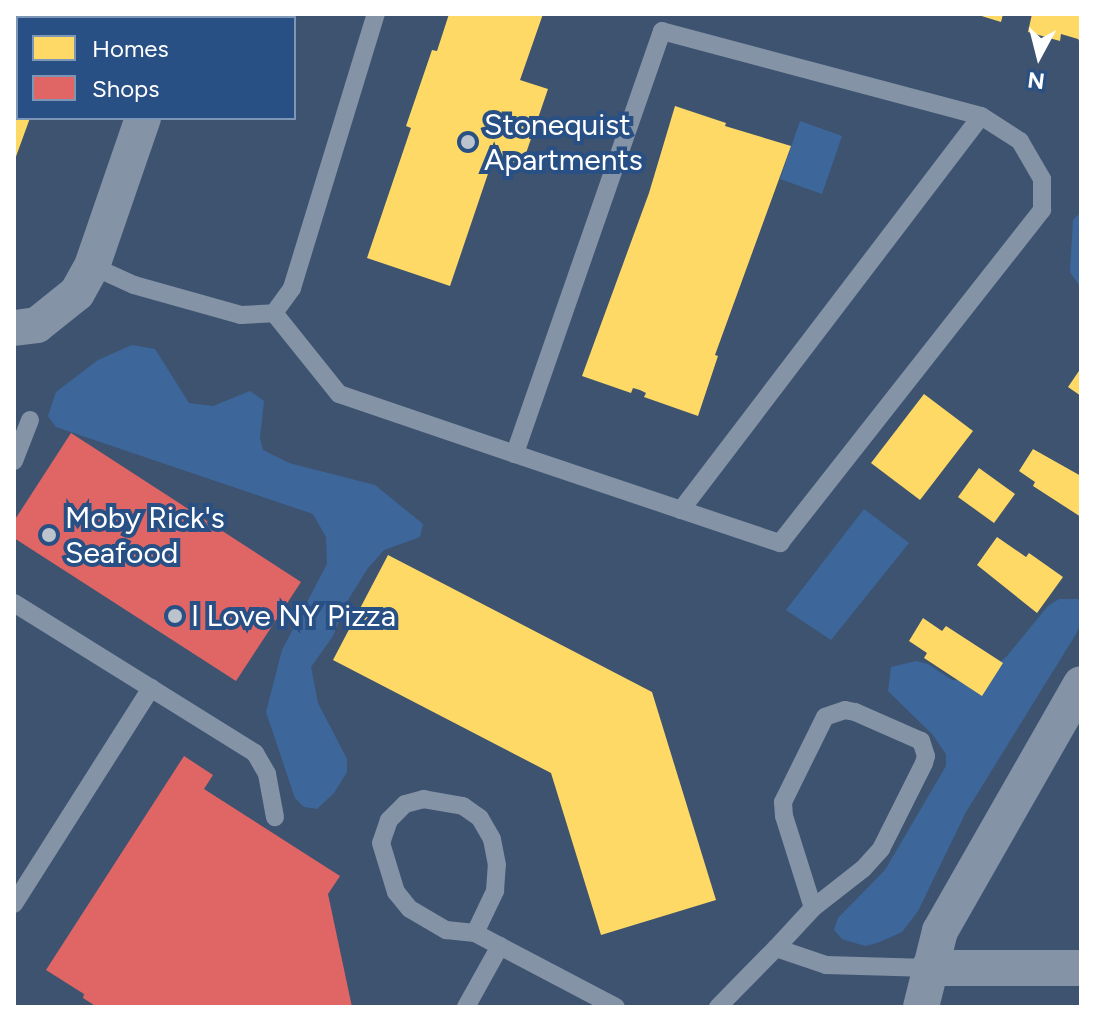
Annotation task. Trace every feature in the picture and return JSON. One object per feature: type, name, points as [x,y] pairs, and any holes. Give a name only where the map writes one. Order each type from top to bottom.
[{"type":"street","points":[[26,326],[77,293],[92,266],[142,120]]},
{"type":"street","points":[[921,1007],[940,931],[1081,684]]},
{"type":"street","points":[[929,968],[1081,968]]},
{"type":"lane","points":[[274,313],[292,288],[376,14]]},
{"type":"lane","points":[[274,313],[339,394],[515,454],[780,543],[1042,210],[1042,179],[1020,141],[981,116],[662,31],[515,454]]},
{"type":"lane","points":[[681,510],[981,116]]},
{"type":"lane","points":[[92,266],[134,285],[241,315],[274,313]]},
{"type":"lane","points":[[14,461],[30,420]]},
{"type":"lane","points":[[14,603],[255,753],[267,774],[275,817]]},
{"type":"lane","points":[[14,904],[151,688]]},
{"type":"lane","points":[[718,1007],[813,908],[863,869],[881,849],[926,756],[925,748],[914,736],[855,712],[834,712],[825,717],[783,802],[784,816],[813,908]]},
{"type":"lane","points":[[475,933],[495,891],[497,865],[492,839],[480,818],[463,806],[424,799],[405,804],[389,820],[381,843],[396,892],[427,922],[446,930],[475,933],[588,1001],[616,1007]]},
{"type":"lane","points":[[466,1007],[500,946]]},
{"type":"lane","points":[[776,948],[826,965],[929,968]]},
{"type":"shaded area","points":[[800,121],[842,136],[822,194],[780,179]]},
{"type":"shaded area","points":[[1081,212],[1081,288],[1070,272],[1073,220]]},
{"type":"shaded area","points":[[132,345],[155,349],[189,403],[213,406],[250,391],[264,401],[260,438],[263,450],[289,463],[375,485],[423,524],[420,537],[384,550],[368,568],[348,600],[333,636],[311,667],[318,703],[347,759],[347,772],[334,793],[317,809],[304,807],[295,798],[266,712],[282,650],[327,564],[326,537],[313,514],[56,427],[48,416],[56,392],[98,360]]},
{"type":"shaded area","points":[[864,509],[909,543],[831,640],[786,610]]},
{"type":"shaded area","points":[[1059,599],[1078,599],[1081,602],[1081,623],[966,812],[918,911],[902,932],[877,943],[865,946],[842,939],[834,930],[838,918],[885,870],[946,766],[946,754],[932,734],[888,691],[891,667],[916,661],[928,664],[952,680],[978,681],[1007,656],[1048,606]]},
{"type":"building: Homes","points":[[14,14],[34,16],[16,16],[16,120],[29,120],[14,162]]},
{"type":"building: Homes","name":"Stonequist Apartments","points":[[449,14],[543,14],[520,80],[548,89],[522,165],[494,156],[450,286],[367,258],[411,128],[406,126],[432,50],[437,51]]},
{"type":"building: Homes","points":[[975,14],[1003,14],[1001,22]]},
{"type":"building: Homes","points":[[1032,14],[1081,14],[1081,44],[1078,39],[1061,34],[1060,41],[1028,32]]},
{"type":"building: Homes","points":[[675,106],[726,123],[725,126],[791,146],[715,355],[718,356],[698,416],[644,397],[646,393],[640,390],[633,388],[631,393],[582,376],[649,193]]},
{"type":"building: Homes","points":[[1081,368],[1081,396],[1068,387]]},
{"type":"building: Homes","points":[[924,394],[973,431],[920,500],[871,463]]},
{"type":"building: Homes","points":[[1033,449],[1081,476],[1081,517],[1033,486],[1035,482],[1019,471]]},
{"type":"building: Homes","points":[[979,468],[1015,494],[994,523],[958,497]]},
{"type":"building: Homes","points":[[997,537],[1026,557],[1029,553],[1063,577],[1037,613],[977,565]]},
{"type":"building: Homes","points":[[388,555],[652,692],[716,900],[601,935],[551,773],[333,660]]},
{"type":"building: Homes","points":[[923,618],[942,631],[946,626],[1003,663],[982,696],[924,658],[927,653],[909,641]]},
{"type":"building: Shops","points":[[71,433],[301,582],[236,681],[14,538],[14,521]]},
{"type":"building: Shops","points":[[184,756],[213,775],[204,789],[340,876],[328,894],[352,1007],[97,1007],[83,998],[84,994],[46,970]]},
{"type":"place","name":"Stonequist Apartments","points":[[468,142]]},
{"type":"place","name":"Moby Rick's Seafood","points":[[49,535]]},
{"type":"place","name":"I Love NY Pizza","points":[[175,616]]}]
